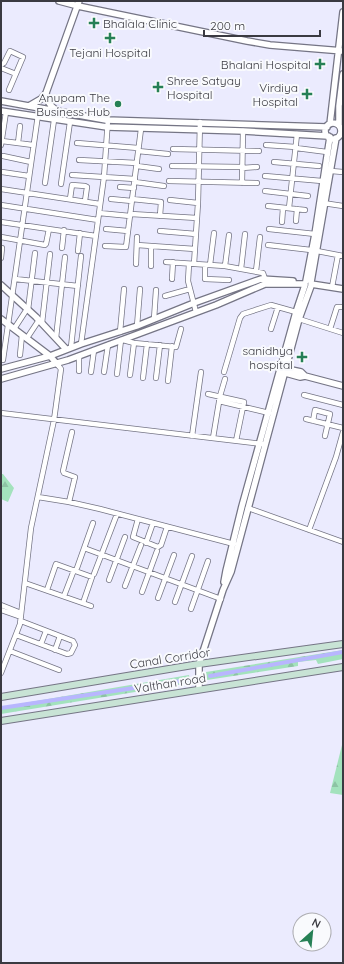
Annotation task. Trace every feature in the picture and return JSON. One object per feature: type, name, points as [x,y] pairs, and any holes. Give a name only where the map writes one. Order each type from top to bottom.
[{"type":"main road","name":"Canal Corridor","points":[[1,698],[199,664],[343,644]]},
{"type":"main road","name":"Valthan road","points":[[1,721],[343,667]]},
{"type":"street","points":[[59,1],[256,42],[340,51]]},
{"type":"street","points":[[29,106],[41,99],[46,93],[78,4]]},
{"type":"street","points":[[199,689],[199,664],[221,599],[226,571],[248,508],[263,444],[268,413],[299,319],[308,283],[322,203],[322,181],[329,137],[326,132],[340,51],[343,12]]},
{"type":"street","points":[[9,90],[16,74],[23,57],[9,51],[4,63],[1,66],[16,74]]},
{"type":"street","points":[[314,250],[315,234],[322,203],[341,132],[343,74]]},
{"type":"street","points":[[46,93],[47,100],[50,105],[58,111]]},
{"type":"street","points":[[1,101],[108,120],[328,125],[334,123],[341,126]]},
{"type":"street","points":[[3,360],[12,327],[12,296],[39,108]]},
{"type":"street","points":[[33,145],[1,143],[3,111],[54,120],[108,127],[141,129],[200,129],[329,137],[339,136]]},
{"type":"street","points":[[45,183],[54,120]]},
{"type":"street","points":[[80,344],[104,177],[108,120]]},
{"type":"street","points":[[61,184],[70,122]]},
{"type":"street","points":[[196,312],[188,280],[195,249],[200,122]]},
{"type":"street","points":[[18,143],[20,126]]},
{"type":"street","points":[[105,246],[126,247],[141,129]]},
{"type":"street","points":[[242,183],[243,131]]},
{"type":"street","points":[[289,208],[297,134]]},
{"type":"street","points":[[77,143],[106,145],[168,154]]},
{"type":"street","points":[[266,145],[327,152]]},
{"type":"street","points":[[173,149],[258,151]]},
{"type":"street","points":[[3,156],[31,162]]},
{"type":"street","points":[[79,160],[105,161],[159,169]]},
{"type":"street","points":[[274,162],[319,166]]},
{"type":"street","points":[[172,166],[257,167]]},
{"type":"street","points":[[331,171],[343,172]]},
{"type":"street","points":[[2,172],[29,176]]},
{"type":"street","points":[[72,175],[104,177],[164,186]]},
{"type":"street","points":[[265,176],[322,181]]},
{"type":"street","points":[[169,181],[258,183]]},
{"type":"street","points":[[70,199],[72,185],[85,186],[85,201]]},
{"type":"street","points":[[120,187],[134,188]]},
{"type":"street","points":[[1,189],[100,204]]},
{"type":"street","points":[[265,191],[308,196]]},
{"type":"street","points":[[111,198],[161,202],[160,216]]},
{"type":"street","points":[[170,200],[198,203]]},
{"type":"street","points":[[322,203],[343,206]]},
{"type":"street","points":[[1,205],[98,220]]},
{"type":"street","points":[[268,206],[305,210]]},
{"type":"street","points":[[282,222],[284,208]]},
{"type":"street","points":[[296,222],[297,209]]},
{"type":"street","points":[[99,213],[197,218]]},
{"type":"street","points":[[1,222],[64,230],[96,236]]},
{"type":"street","points":[[1,237],[46,245],[49,228]]},
{"type":"street","points":[[106,229],[128,231]]},
{"type":"street","points":[[269,229],[315,234]]},
{"type":"street","points":[[62,248],[64,230]]},
{"type":"street","points":[[160,231],[196,234]]},
{"type":"street","points":[[78,251],[80,233]]},
{"type":"street","points":[[214,233],[204,277],[205,279],[229,280]]},
{"type":"street","points":[[241,269],[245,234]]},
{"type":"street","points":[[225,266],[229,235]]},
{"type":"street","points":[[136,264],[137,237]]},
{"type":"street","points":[[256,271],[260,237]]},
{"type":"street","points":[[136,245],[195,249]]},
{"type":"street","points":[[268,245],[314,250],[343,256]]},
{"type":"street","points":[[150,266],[151,246]]},
{"type":"street","points":[[1,258],[2,248]]},
{"type":"street","points":[[12,327],[27,309],[34,253]]},
{"type":"street","points":[[20,355],[25,336],[40,322],[50,254]]},
{"type":"street","points":[[332,287],[338,255]]},
{"type":"street","points":[[68,348],[78,286],[81,256]]},
{"type":"street","points":[[56,338],[65,257]]},
{"type":"street","points":[[166,262],[225,266],[256,271],[263,273],[265,279]]},
{"type":"street","points":[[172,279],[173,262]]},
{"type":"street","points":[[15,278],[78,286]]},
{"type":"street","points":[[1,369],[50,356],[68,348],[120,332],[265,279],[308,283],[343,289]]},
{"type":"street","points":[[236,544],[283,370],[296,312],[308,283]]},
{"type":"street","points":[[1,379],[57,364],[196,312],[265,284],[308,283]]},
{"type":"street","points":[[1,285],[68,348]]},
{"type":"street","points":[[120,332],[124,289]]},
{"type":"street","points":[[137,326],[140,289]]},
{"type":"street","points":[[165,296],[190,289]]},
{"type":"street","points":[[154,319],[156,290]]},
{"type":"street","points":[[224,372],[241,315],[269,305],[296,312]]},
{"type":"street","points":[[272,329],[278,307]]},
{"type":"street","points":[[330,329],[337,308],[343,307]]},
{"type":"street","points":[[1,319],[50,356],[61,369],[54,420],[31,528],[21,617],[16,635],[1,672]]},
{"type":"street","points":[[299,319],[343,333]]},
{"type":"street","points":[[122,340],[134,343],[177,346],[181,329]]},
{"type":"street","points":[[117,374],[122,340]]},
{"type":"street","points":[[130,375],[134,343]]},
{"type":"street","points":[[143,378],[147,344]]},
{"type":"street","points":[[104,372],[108,345]]},
{"type":"street","points":[[156,378],[160,345]]},
{"type":"street","points":[[168,381],[172,346]]},
{"type":"street","points":[[91,372],[94,350]]},
{"type":"street","points":[[79,356],[79,371]]},
{"type":"street","points":[[283,370],[301,372],[304,376],[343,386]]},
{"type":"street","points":[[192,436],[201,372]]},
{"type":"street","points":[[213,438],[225,379]]},
{"type":"street","points":[[208,394],[220,399],[244,402],[236,441]]},
{"type":"street","points":[[304,395],[343,405]]},
{"type":"street","points":[[244,407],[268,413]]},
{"type":"street","points":[[313,421],[315,410],[330,413],[325,436]]},
{"type":"street","points":[[1,413],[263,444]]},
{"type":"street","points":[[306,419],[343,428]]},
{"type":"street","points":[[69,502],[75,477],[63,472],[72,432]]},
{"type":"street","points":[[308,530],[336,457],[343,432]]},
{"type":"street","points":[[38,497],[69,502],[236,544]]},
{"type":"street","points":[[248,508],[343,542]]},
{"type":"street","points":[[94,574],[117,514]]},
{"type":"street","points":[[138,519],[133,537],[158,547],[160,546],[167,527]]},
{"type":"street","points":[[64,596],[93,523]]},
{"type":"street","points":[[146,543],[153,523]]},
{"type":"street","points":[[109,580],[125,537]]},
{"type":"street","points":[[125,586],[141,545]]},
{"type":"street","points":[[84,548],[221,599]]},
{"type":"street","points":[[142,592],[157,551]]},
{"type":"street","points":[[158,598],[174,555]]},
{"type":"street","points":[[175,602],[192,556]]},
{"type":"street","points":[[191,609],[208,561]]},
{"type":"street","points":[[47,590],[56,564],[76,569],[92,577],[83,603]]},
{"type":"street","points":[[25,583],[92,606]]},
{"type":"street","points":[[1,605],[21,617],[26,623],[60,636],[73,642],[75,645],[70,654],[55,650],[16,635]]},
{"type":"street","points":[[1,610],[21,617]]},
{"type":"street","points":[[42,644],[46,631]]},
{"type":"street","points":[[55,650],[60,636]]},
{"type":"street","points":[[10,651],[59,670]]},
{"type":"green space","points":[[1,474],[3,474],[14,488],[8,502],[1,499]]},
{"type":"green space","points":[[343,650],[343,659],[318,664],[316,660],[298,662],[298,666],[207,680],[206,672]]},
{"type":"green space","points":[[189,675],[190,683],[1,714],[1,707]]},
{"type":"green space","points":[[343,741],[343,795],[330,793]]},
{"type":"waterway","points":[[210,676],[343,652]]},
{"type":"waterway","points":[[1,708],[187,680]]},
{"type":"place","name":"Bhalala Clinic","points":[[94,23]]},
{"type":"place","name":"Tejani Hospital","points":[[110,38]]},
{"type":"place","name":"Bhalani Hospital","points":[[320,64]]},
{"type":"place","name":"Shree Satyay Hospital","points":[[158,87]]},
{"type":"place","name":"Virdiya Hospital","points":[[307,94]]},
{"type":"place","name":"Anupam The Business Hub","points":[[118,104]]},
{"type":"place","name":"sanidhya hospital","points":[[302,357]]}]
